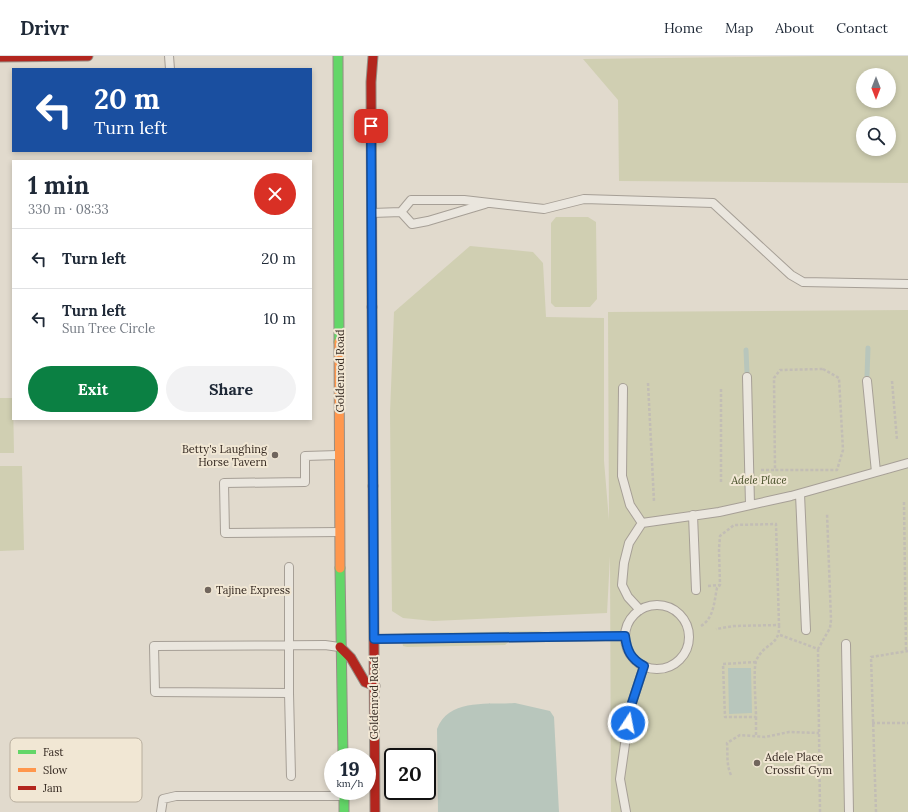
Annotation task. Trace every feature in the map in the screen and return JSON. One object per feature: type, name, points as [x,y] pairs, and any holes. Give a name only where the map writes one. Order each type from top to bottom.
[{"type":"main road","points":[[0,57],[88,56]]},
{"type":"main road","name":"Goldenrod Road","points":[[338,56],[341,532],[340,647],[343,748]]},
{"type":"main road","name":"Goldenrod Road","points":[[373,56],[371,82],[371,212],[375,812]]},
{"type":"main road","points":[[340,647],[351,658],[365,682],[375,686]]},
{"type":"main road","points":[[344,800],[344,812]]},
{"type":"lane","points":[[169,56],[170,68]]},
{"type":"lane","points":[[401,212],[411,200],[464,200],[487,204],[544,209],[584,199],[713,203],[791,274],[803,282],[908,284]]},
{"type":"lane","points":[[371,212],[401,212],[412,224],[428,221],[487,204]]},
{"type":"lane","points":[[747,377],[750,505]]},
{"type":"lane","points":[[867,381],[876,472]]},
{"type":"lane","points":[[623,388],[622,476],[630,505],[642,523]]},
{"type":"lane","points":[[340,455],[305,456],[305,482],[224,483],[225,533],[341,532]]},
{"type":"lane","points":[[640,610],[628,597],[622,585],[624,563],[629,543],[642,523],[750,505],[800,494],[908,463]]},
{"type":"lane","points":[[800,494],[806,630]]},
{"type":"lane","points":[[693,515],[696,590]]},
{"type":"lane","points":[[289,567],[289,693],[291,776]]},
{"type":"lane","points":[[662,605],[675,610],[685,620],[690,638],[685,653],[672,666],[658,670],[644,666],[635,661],[629,654],[625,636],[627,625],[632,616],[640,610],[650,606],[662,605]]},
{"type":"lane","points":[[374,639],[625,636]]},
{"type":"lane","points":[[846,644],[849,812]]},
{"type":"lane","points":[[289,693],[155,692],[154,646],[325,645],[340,647]]},
{"type":"lane","points":[[626,812],[620,779],[630,709],[644,666]]},
{"type":"lane","points":[[161,812],[163,799],[176,796],[324,794]]},
{"type":"path","points":[[759,470],[775,470],[837,470],[843,450],[839,378],[823,369],[818,369],[780,370],[774,378],[775,470]]},
{"type":"path","points":[[892,381],[897,440]]},
{"type":"path","points":[[648,383],[654,501]]},
{"type":"path","points":[[721,389],[721,484]]},
{"type":"path","points":[[876,812],[871,657],[907,651],[904,502]]},
{"type":"path","points":[[820,812],[818,649],[830,628],[831,620],[827,513]]},
{"type":"path","points":[[701,626],[707,622],[711,615],[717,588],[720,585],[720,536],[734,525],[776,524],[780,635],[773,644],[763,649],[756,662],[756,735]]},
{"type":"path","points":[[707,586],[720,585]]},
{"type":"path","points":[[716,629],[734,626],[779,624]]},
{"type":"path","points":[[780,635],[818,649]]},
{"type":"path","points":[[756,662],[723,664],[725,716],[756,717]]},
{"type":"path","points":[[872,723],[908,723]]},
{"type":"path","points":[[731,775],[727,765],[727,743],[740,735],[756,735],[765,737],[789,732],[819,733]]},
{"type":"green space","points":[[908,56],[908,183],[619,181],[618,100],[583,59]]},
{"type":"green space","points":[[556,217],[588,217],[596,222],[597,299],[590,307],[555,307],[551,303],[551,223]]},
{"type":"green space","name":"Adele Place","points":[[470,246],[533,252],[543,263],[546,317],[604,318],[604,461],[609,520],[608,312],[908,310],[908,812],[611,812],[610,556],[607,613],[433,621],[403,618],[392,611],[390,413],[394,312]]},
{"type":"green space","points":[[0,398],[12,398],[14,453],[0,453]]},
{"type":"green space","points":[[0,466],[22,466],[24,550],[0,551]]},
{"type":"green space","points":[[544,632],[545,637],[511,640],[505,645],[407,647],[403,646],[401,636],[405,633]]},
{"type":"shaded area","points":[[728,668],[751,668],[752,713],[729,714]]},
{"type":"shaded area","points":[[515,703],[550,711],[554,717],[559,812],[438,812],[437,729],[443,719],[450,712],[470,705]]},
{"type":"waterway","points":[[867,376],[868,348]]},
{"type":"waterway","points":[[746,350],[747,373]]},
{"type":"traffic: fast","points":[[338,56],[339,342]]},
{"type":"traffic: fast","points":[[340,568],[343,748]]},
{"type":"traffic: fast","points":[[344,800],[344,812]]},
{"type":"traffic: slow","points":[[372,307],[373,486]]},
{"type":"traffic: slow","points":[[339,342],[340,568]]},
{"type":"traffic: jam","points":[[0,57],[88,56]]},
{"type":"traffic: jam","points":[[372,307],[371,82],[373,56]]},
{"type":"traffic: jam","points":[[373,486],[375,812]]},
{"type":"traffic: jam","points":[[340,647],[351,658],[365,682],[375,686]]},
{"type":"place","name":"Betty's Laughing Horse Tavern","points":[[275,455]]},
{"type":"place","name":"Tajine Express","points":[[208,590]]},
{"type":"place","name":"Adele Place Crossfit Gym","points":[[757,763]]},
{"type":"route","points":[[371,126],[374,639],[625,636],[626,647],[629,654],[635,661],[644,666],[630,709],[628,723]]}]
